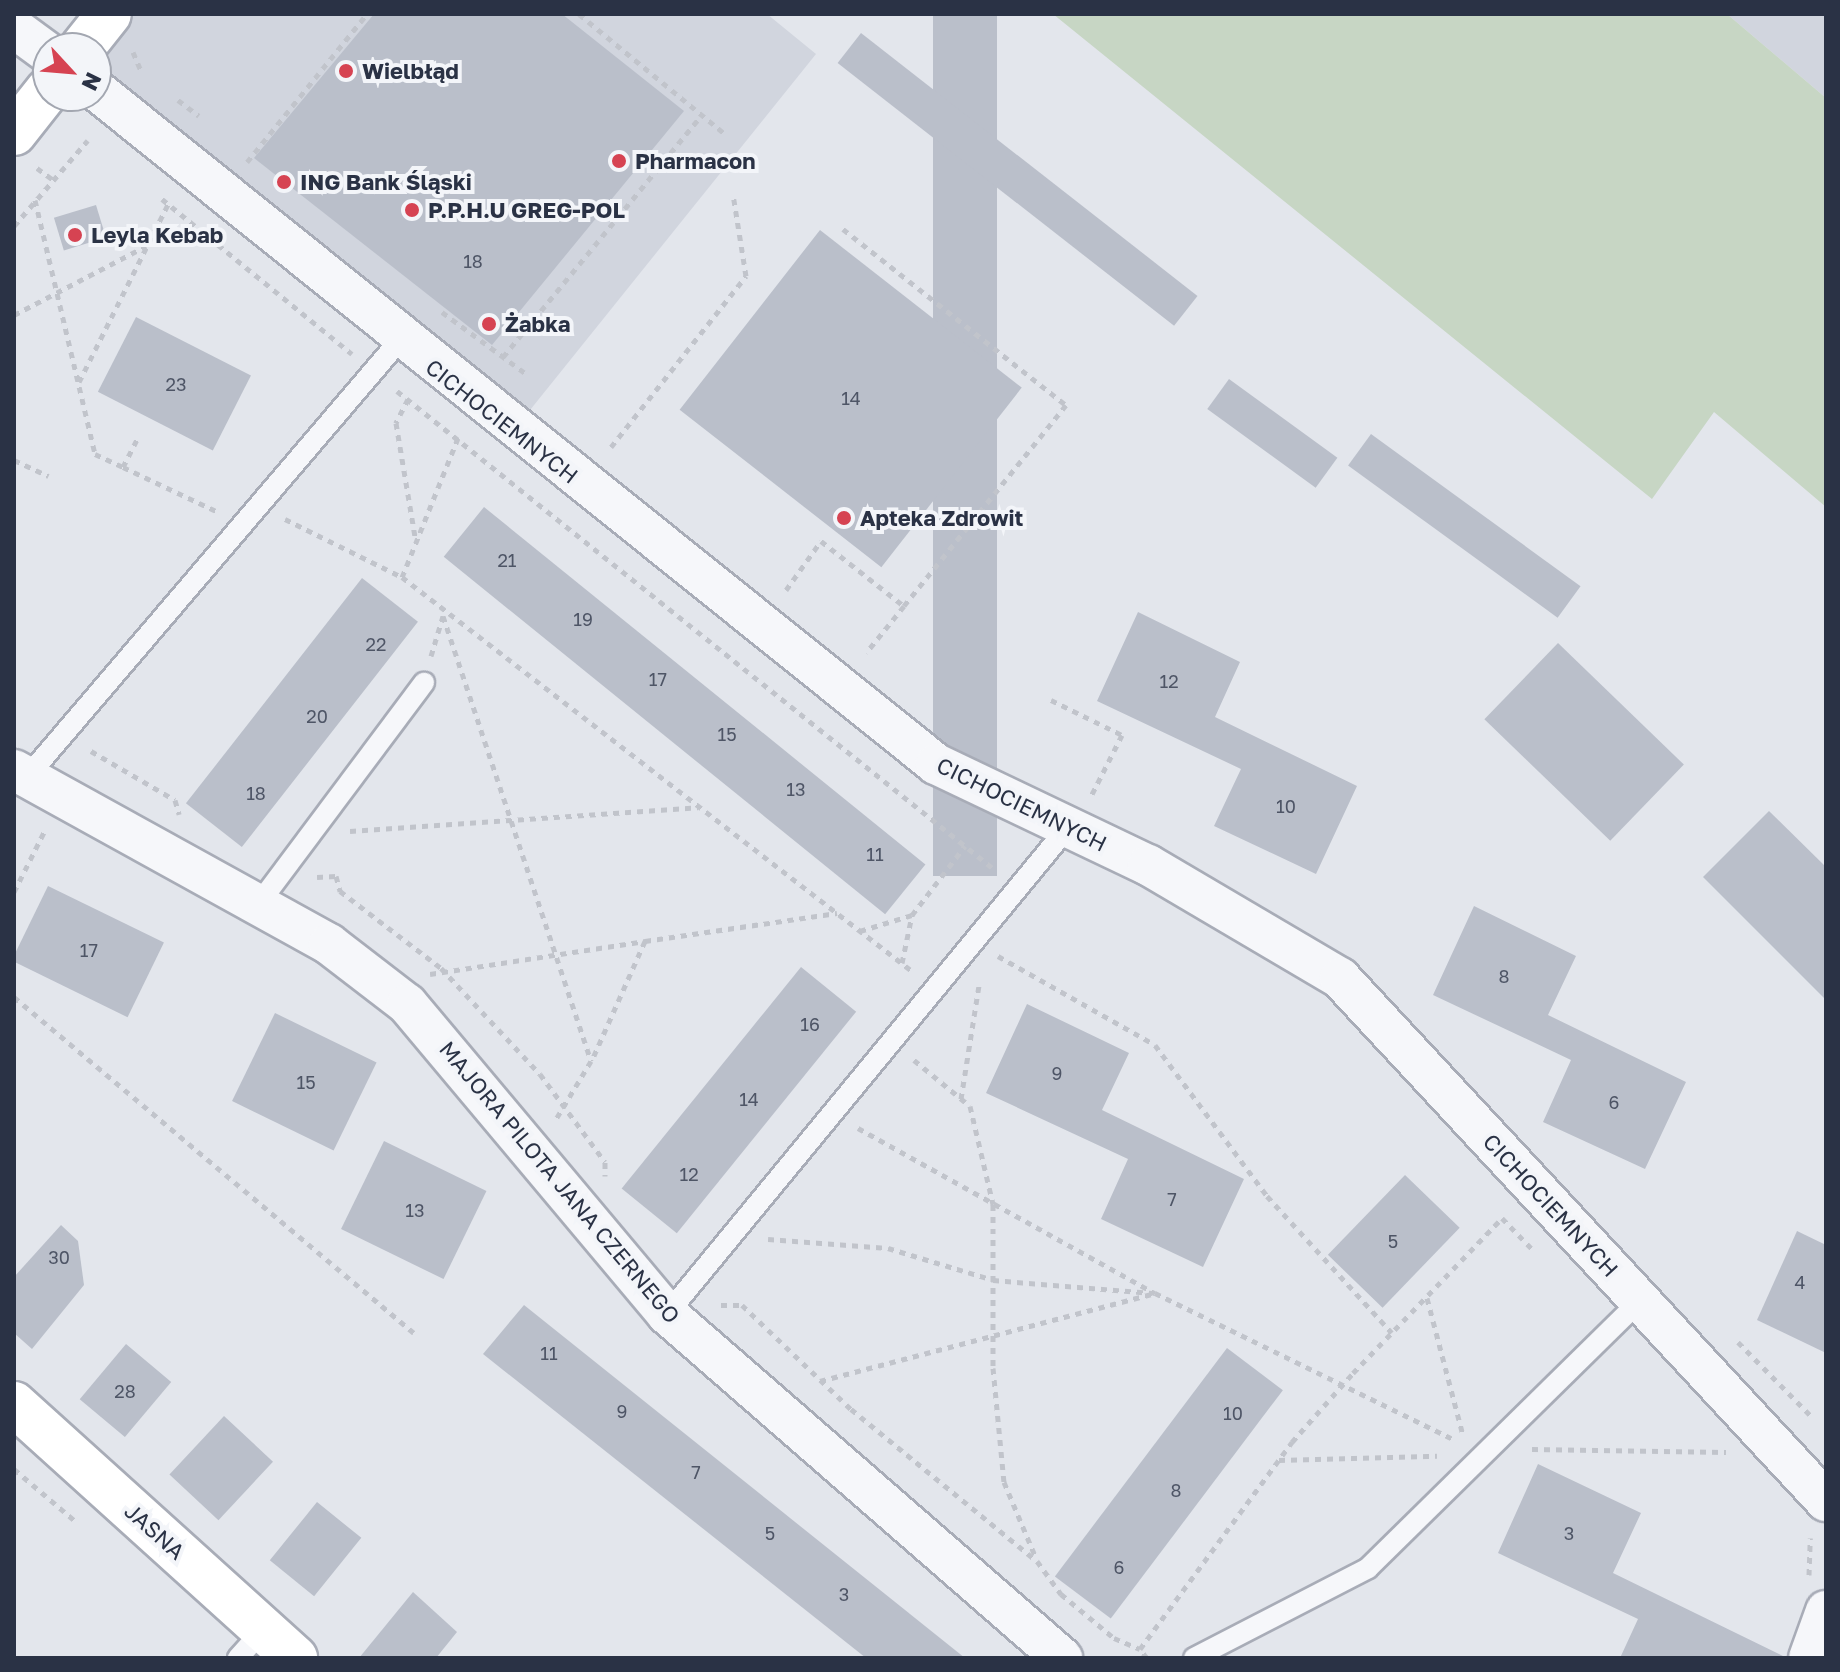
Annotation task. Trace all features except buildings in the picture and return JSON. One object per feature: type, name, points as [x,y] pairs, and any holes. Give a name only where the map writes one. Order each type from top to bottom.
[{"type":"street","points":[[14,28],[32,41]]},
{"type":"street","name":"CICHOCIEMNYCH","points":[[112,103],[400,340],[936,764],[1078,815],[1148,865],[1340,978],[1826,1501]]},
{"type":"street","points":[[25,151],[40,112]]},
{"type":"street","name":"MAJORA PILOTA JANA CZERNEGO","points":[[20,774],[329,944],[407,1004],[529,1143],[667,1314],[1062,1658]]},
{"type":"street","name":"JASNA","points":[[14,1404],[266,1648]]},
{"type":"street","points":[[1809,1658],[1826,1611]]},
{"type":"lane","points":[[20,774],[400,340]]},
{"type":"lane","points":[[257,906],[315,821],[424,683]]},
{"type":"lane","points":[[667,1314],[1078,815]]},
{"type":"lane","points":[[1194,1658],[1368,1568],[1640,1301]]},
{"type":"path","points":[[246,161],[367,14]]},
{"type":"path","points":[[579,14],[724,133]]},
{"type":"path","points":[[124,25],[139,69],[151,79]]},
{"type":"path","points":[[175,97],[199,116]]},
{"type":"path","points":[[503,357],[701,116]]},
{"type":"path","points":[[14,226],[86,137],[97,147]]},
{"type":"path","points":[[25,151],[52,179]]},
{"type":"path","points":[[156,194],[372,372],[1017,888]]},
{"type":"path","points":[[611,447],[746,276],[733,194]]},
{"type":"path","points":[[35,200],[95,454],[223,514]]},
{"type":"path","points":[[78,383],[168,204]]},
{"type":"path","points":[[843,229],[1066,405],[904,606],[869,655],[856,645]]},
{"type":"path","points":[[14,315],[147,246]]},
{"type":"path","points":[[432,304],[525,373]]},
{"type":"path","points":[[408,399],[396,423],[415,536]]},
{"type":"path","points":[[123,467],[138,437]]},
{"type":"path","points":[[402,577],[415,536],[458,438]]},
{"type":"path","points":[[14,460],[48,476]]},
{"type":"path","points":[[262,501],[402,577],[443,615],[935,988]]},
{"type":"path","points":[[786,590],[821,541],[904,606]]},
{"type":"path","points":[[424,683],[443,615]]},
{"type":"path","points":[[443,615],[518,823],[591,1061]]},
{"type":"path","points":[[1051,700],[1122,735],[1078,815]]},
{"type":"path","points":[[90,755],[175,800],[180,818],[193,825]]},
{"type":"path","points":[[14,892],[66,797]]},
{"type":"path","points":[[315,821],[327,830],[361,832],[518,823],[698,807]]},
{"type":"path","points":[[902,963],[912,915],[965,846]]},
{"type":"path","points":[[299,878],[336,876],[340,891],[441,968],[565,1110],[605,1162]]},
{"type":"path","points":[[407,1004],[441,968],[837,913]]},
{"type":"path","points":[[860,931],[912,915]]},
{"type":"path","points":[[529,1143],[565,1110],[591,1061],[645,941]]},
{"type":"path","points":[[985,950],[1155,1045],[1267,1196],[1392,1333]]},
{"type":"path","points":[[961,1099],[980,980]]},
{"type":"path","points":[[14,997],[414,1333]]},
{"type":"path","points":[[892,1042],[970,1106],[993,1204],[993,1336],[1004,1482],[1037,1561],[1061,1594],[1114,1638],[1140,1649]]},
{"type":"path","points":[[834,1111],[993,1204],[1155,1293],[1463,1444]]},
{"type":"path","points":[[731,1236],[888,1248],[993,1280],[1155,1293]]},
{"type":"path","points":[[820,1381],[1155,1293]]},
{"type":"path","points":[[1427,1297],[1463,1444]]},
{"type":"path","points":[[715,1299],[724,1307],[742,1305],[820,1381],[1037,1561]]},
{"type":"path","points":[[1727,1331],[1811,1416]]},
{"type":"path","points":[[1279,1460],[1442,1456],[1463,1444]]},
{"type":"path","points":[[1489,1448],[1729,1452]]},
{"type":"shaded area","points":[[109,14],[767,14],[816,54],[514,430],[112,103],[112,32],[102,32]]},
{"type":"shaded area","points":[[1727,14],[1826,14],[1826,98]]},
{"type":"green space","points":[[1053,14],[1727,14],[1826,98],[1826,507],[1714,412],[1652,499]]},
{"type":"place","name":"Wielbłąd","points":[[346,71]]},
{"type":"place","name":"Pharmacon","points":[[619,161]]},
{"type":"place","name":"ING Bank Śląski","points":[[284,182]]},
{"type":"place","name":"P.P.H.U GREG-POL","points":[[412,210]]},
{"type":"place","name":"Leyla Kebab","points":[[75,235]]},
{"type":"place","name":"Żabka","points":[[489,324]]},
{"type":"place","name":"Apteka Zdrowit","points":[[844,518]]}]
